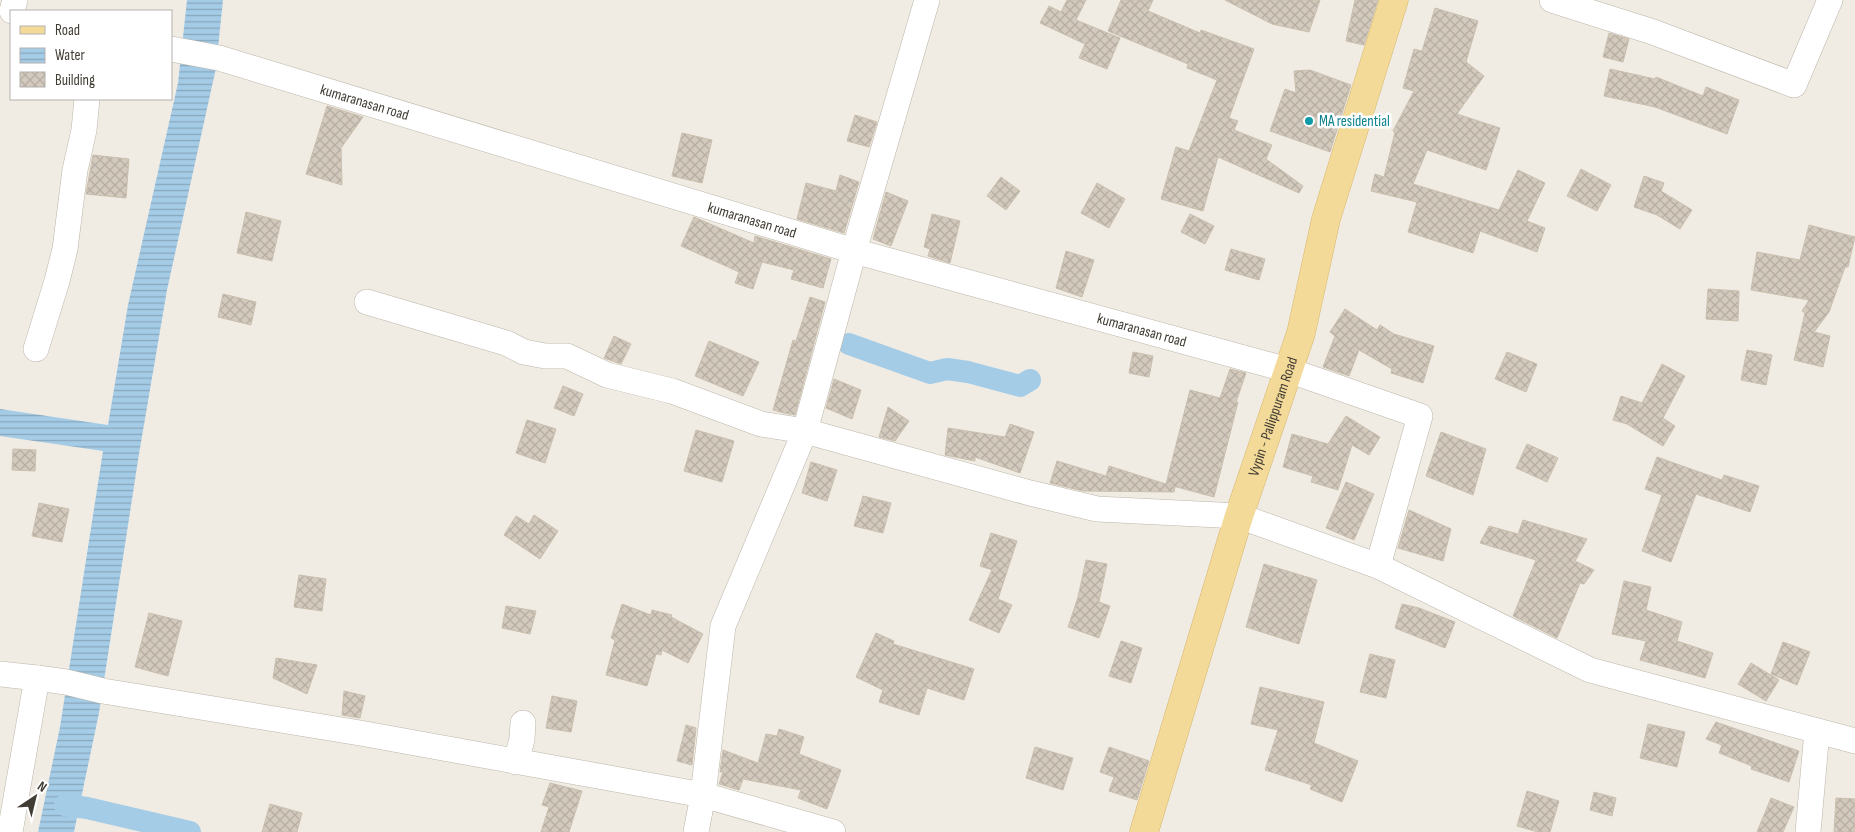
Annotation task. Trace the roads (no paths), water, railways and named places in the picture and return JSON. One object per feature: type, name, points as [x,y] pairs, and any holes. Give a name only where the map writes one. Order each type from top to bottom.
[{"type":"main road","name":"Vypin - Pallippuram Road","points":[[1144,832],[1239,516],[1301,333],[1326,219],[1394,0]]},
{"type":"street","points":[[696,832],[703,795],[723,626],[805,432],[854,251],[927,0]]},
{"type":"street","points":[[1552,0],[1653,32],[1794,85],[1830,0]]},
{"type":"street","name":"kumaranasan road","points":[[174,50],[219,58],[854,251],[1288,370],[1420,416],[1378,566]]},
{"type":"street","points":[[36,349],[65,249],[75,170],[84,130],[87,100]]},
{"type":"street","points":[[367,302],[506,343],[524,352],[545,356],[567,356],[607,375],[672,391],[761,424],[805,432],[1030,493],[1097,509],[1239,516],[1378,566],[1590,670],[1855,741]]},
{"type":"street","points":[[0,674],[66,682],[103,691],[351,731],[703,795],[833,832]]},
{"type":"street","points":[[10,832],[36,678]]},
{"type":"street","points":[[516,762],[522,738],[523,724]]},
{"type":"street","points":[[1808,832],[1818,731]]},
{"type":"water","points":[[187,0],[223,0],[216,68],[167,290],[139,454],[99,713],[74,832],[38,832],[60,727],[103,451],[0,436],[0,409],[108,425],[128,305],[178,83]]},
{"type":"waterway","points":[[849,344],[930,373],[947,369],[968,372],[1020,386],[1030,380]]},
{"type":"waterway","points":[[65,805],[87,808],[190,832]]},
{"type":"place","name":"MA residential","points":[[1309,121]]}]
